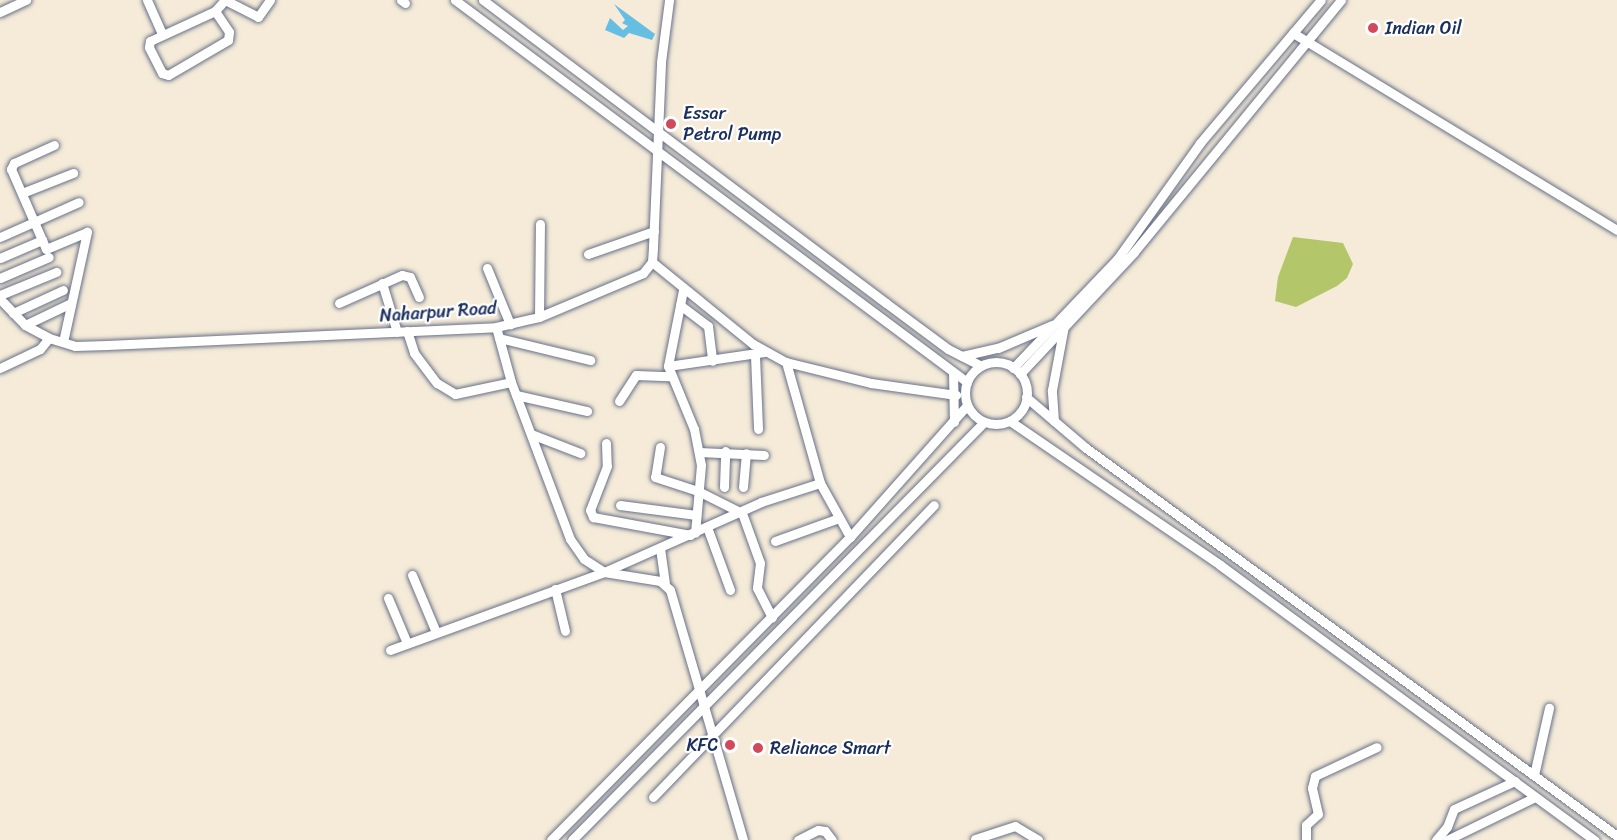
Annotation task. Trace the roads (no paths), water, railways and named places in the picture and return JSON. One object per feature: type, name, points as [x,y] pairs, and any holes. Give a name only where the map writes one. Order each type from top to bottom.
[{"type":"street","points":[[0,12],[26,0]]},
{"type":"street","points":[[147,0],[162,34]]},
{"type":"street","points":[[215,11],[229,32],[228,40],[168,75],[162,73],[149,47],[150,40],[215,11],[225,0],[258,17],[270,0]]},
{"type":"street","points":[[455,0],[967,382]]},
{"type":"street","points":[[483,0],[962,356],[981,366]]},
{"type":"street","points":[[669,0],[661,62],[661,132],[652,262],[760,354],[871,383],[956,395]]},
{"type":"street","points":[[962,356],[998,348],[1062,323],[1118,258],[1200,143],[1321,0]]},
{"type":"street","points":[[1017,371],[1134,252],[1341,0]]},
{"type":"street","points":[[1294,32],[1310,37],[1617,230]]},
{"type":"street","points":[[54,145],[10,166],[46,249],[87,232],[63,342]]},
{"type":"street","points":[[22,194],[73,173]]},
{"type":"street","points":[[0,237],[79,202]]},
{"type":"street","points":[[539,317],[540,224]]},
{"type":"street","points":[[588,254],[654,231]]},
{"type":"street","points":[[0,258],[42,240]]},
{"type":"street","points":[[0,278],[49,257]]},
{"type":"street","name":"Naharpur Road","points":[[0,297],[25,325],[49,338],[63,342],[107,345],[496,327],[539,317],[643,273],[652,262]]},
{"type":"street","points":[[487,268],[510,324]]},
{"type":"street","points":[[0,297],[56,272]]},
{"type":"street","points":[[339,303],[382,283],[407,275],[420,297]]},
{"type":"street","points":[[382,283],[402,332],[414,353],[437,383],[455,394],[511,382]]},
{"type":"street","points":[[13,313],[63,290]]},
{"type":"street","points":[[683,290],[669,371],[694,429],[699,452],[698,491],[693,534]]},
{"type":"street","points":[[25,325],[69,304]]},
{"type":"street","points":[[680,304],[708,326],[712,361]]},
{"type":"street","points":[[1054,421],[1052,390],[1062,323]]},
{"type":"street","points":[[496,327],[511,382],[570,539],[584,559],[604,572],[665,583]]},
{"type":"street","points":[[0,368],[40,349],[49,338]]},
{"type":"street","points":[[499,338],[591,360]]},
{"type":"street","points":[[619,401],[636,375],[760,354]]},
{"type":"street","points":[[758,429],[760,354]]},
{"type":"street","points":[[786,362],[820,483],[850,537]]},
{"type":"street","points":[[551,840],[850,537],[967,405],[967,382],[981,366],[994,362],[1017,371],[1026,397],[1054,421],[1171,510],[1429,696],[1617,836]]},
{"type":"street","points":[[953,372],[956,395],[954,422]]},
{"type":"street","points":[[516,395],[587,411]]},
{"type":"street","points":[[1010,421],[1021,411],[1026,397]]},
{"type":"street","points":[[967,405],[984,422]]},
{"type":"street","points":[[572,840],[984,422],[1010,421],[1220,565],[1596,840]]},
{"type":"street","points":[[531,434],[580,453]]},
{"type":"street","points":[[606,444],[607,466],[590,510],[593,517],[693,534]]},
{"type":"street","points":[[660,447],[655,477],[698,491],[742,513],[760,563],[757,588],[772,617]]},
{"type":"street","points":[[699,452],[725,451],[764,455]]},
{"type":"street","points":[[724,487],[725,451]]},
{"type":"street","points":[[743,486],[746,453]]},
{"type":"street","points":[[390,650],[604,572],[708,527],[820,483]]},
{"type":"street","points":[[620,505],[696,515]]},
{"type":"street","points":[[653,797],[934,505]]},
{"type":"street","points":[[775,542],[839,518]]},
{"type":"street","points":[[708,527],[730,590]]},
{"type":"street","points":[[660,548],[665,583],[676,607],[702,709],[714,736],[743,840]]},
{"type":"street","points":[[412,575],[436,633]]},
{"type":"street","points":[[555,590],[565,631]]},
{"type":"street","points":[[388,598],[407,643]]},
{"type":"street","points":[[1419,711],[1429,696]]},
{"type":"street","points":[[1534,775],[1549,708]]},
{"type":"street","points":[[1306,840],[1306,825],[1318,814],[1312,788],[1316,776],[1377,747]]},
{"type":"street","points":[[1436,840],[1458,806],[1515,781]]},
{"type":"street","points":[[1447,840],[1535,796]]},
{"type":"street","points":[[1450,818],[1458,836]]},
{"type":"street","points":[[974,840],[1015,826],[1038,840]]},
{"type":"street","points":[[798,840],[818,830],[825,831],[832,840]]},
{"type":"water","points":[[614,4],[655,34],[652,40],[629,33],[624,38],[605,30],[610,18],[623,30],[628,26],[622,23],[625,20]]},
{"type":"place","name":"Indian Oil","points":[[1373,28]]},
{"type":"place","name":"Essar Petrol Pump","points":[[671,124]]},
{"type":"place","name":"KFC","points":[[730,745]]},
{"type":"place","name":"Reliance Smart","points":[[758,748]]}]
